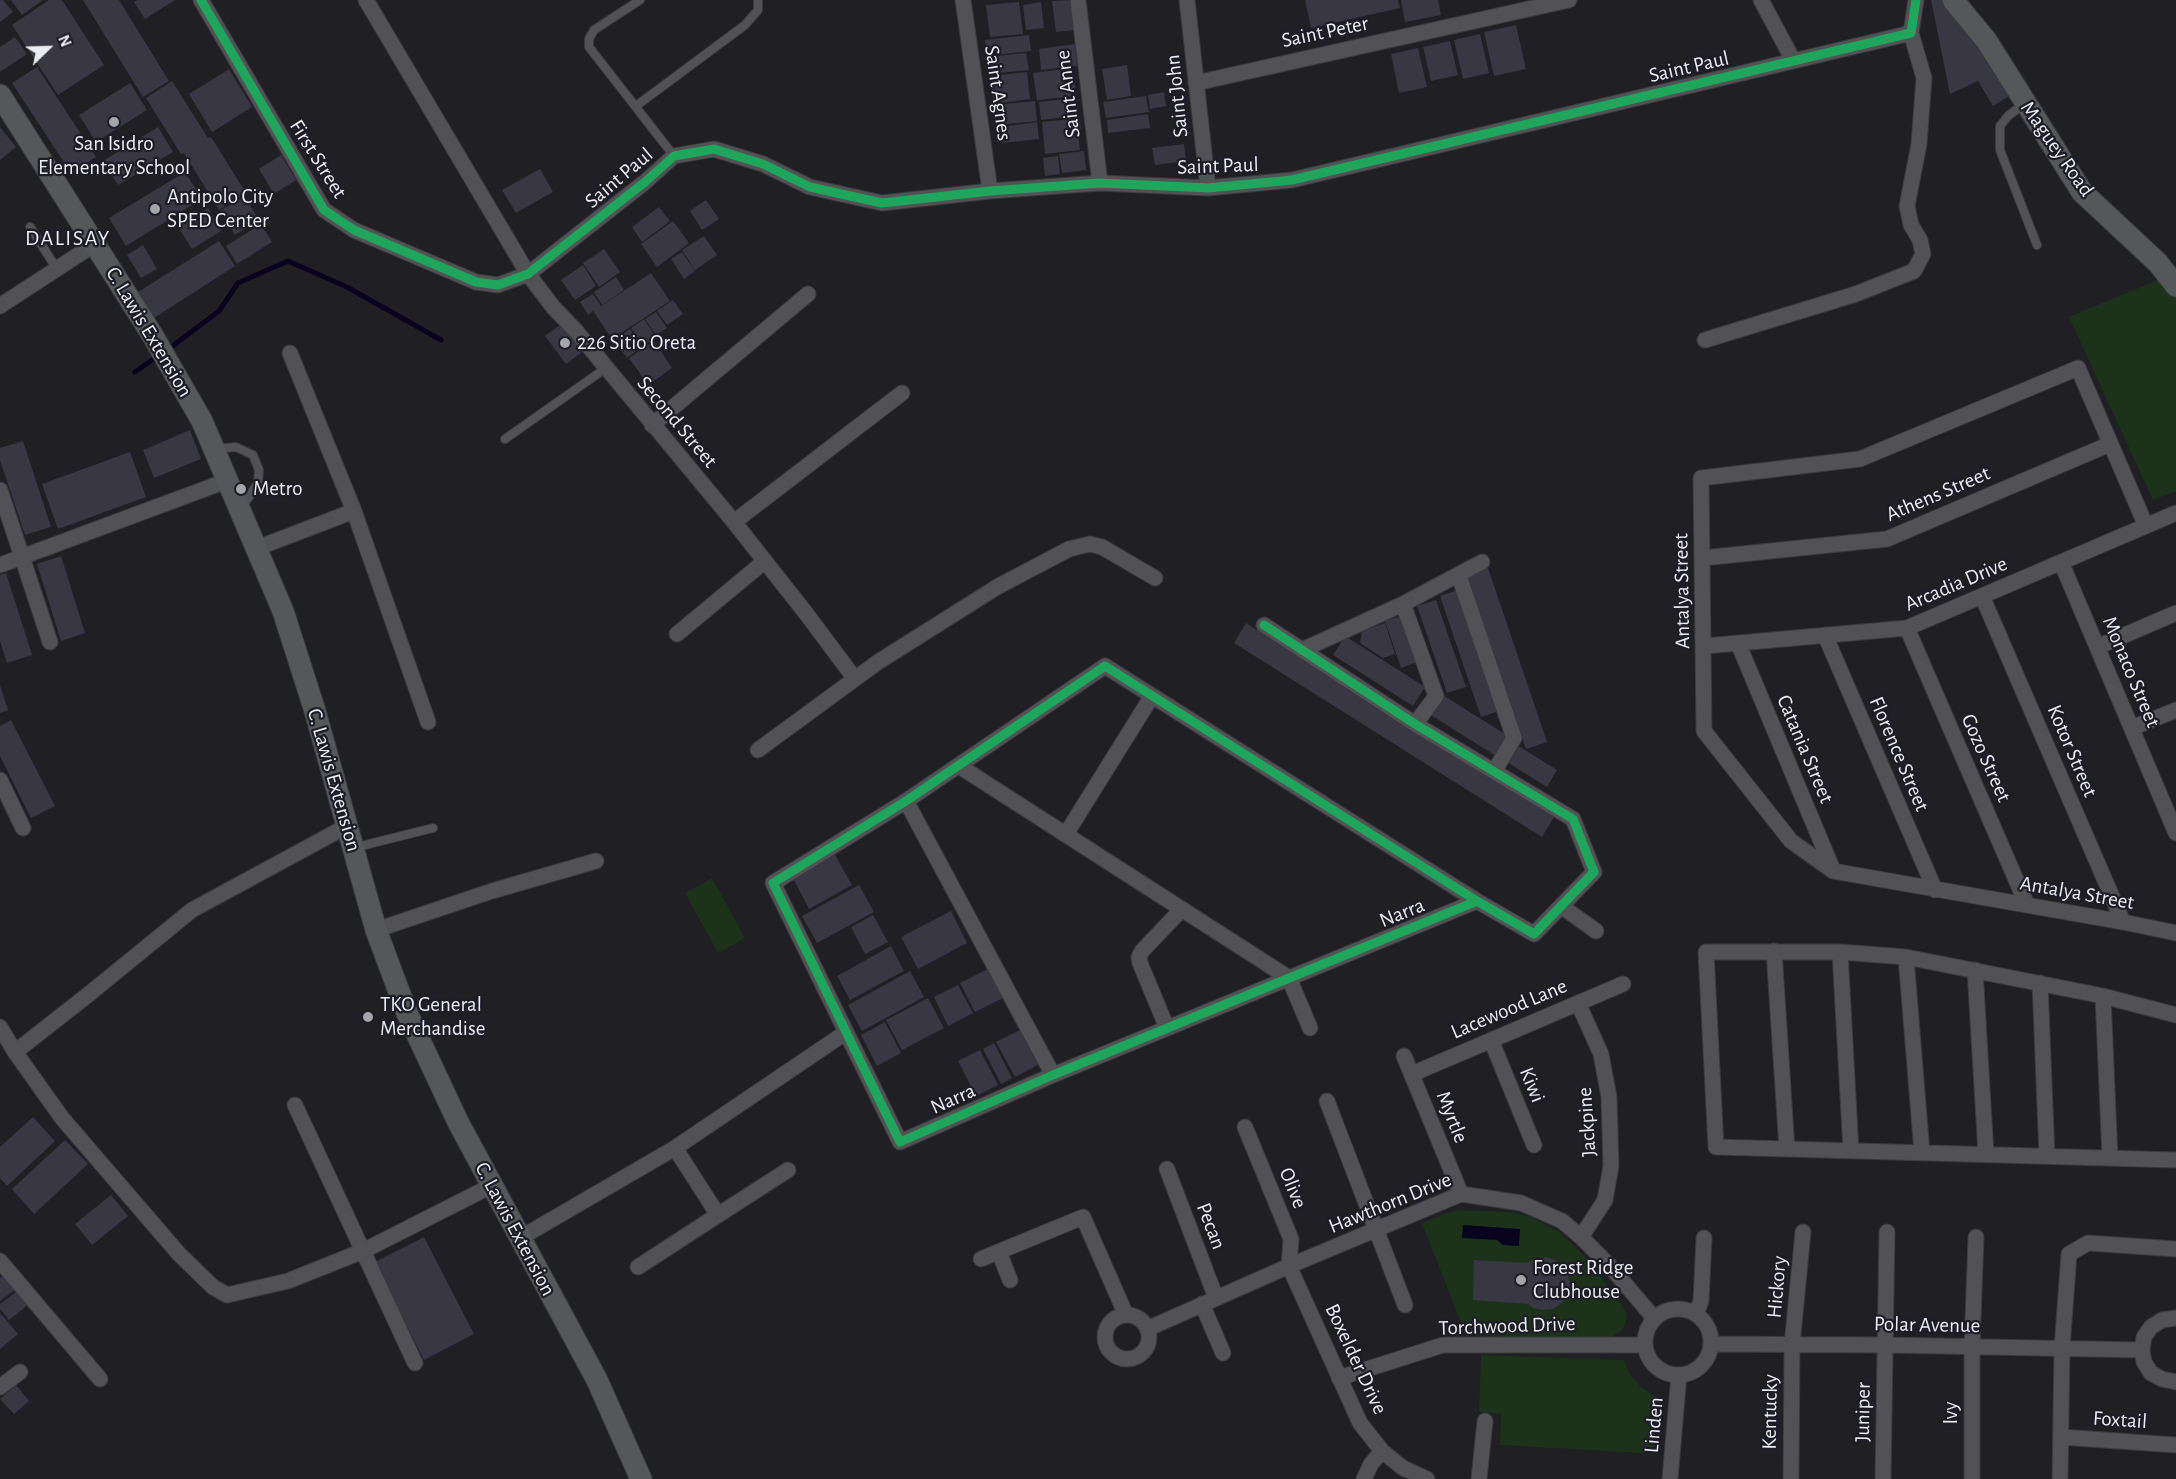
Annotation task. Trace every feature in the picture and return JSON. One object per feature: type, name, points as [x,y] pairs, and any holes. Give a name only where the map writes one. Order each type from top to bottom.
[{"type":"street","name":"First Street","points":[[201,0],[324,210],[354,230],[476,282],[498,285],[528,274]]},
{"type":"street","name":"Second Street","points":[[366,0],[528,274],[553,307],[576,331],[734,522],[855,679]]},
{"type":"street","name":"Saint Agnes","points":[[963,0],[990,191]]},
{"type":"street","name":"Saint Anne","points":[[1078,0],[1100,183]]},
{"type":"street","name":"Saint John","points":[[1187,0],[1208,188]]},
{"type":"street","name":"Saint Peter","points":[[1196,82],[1569,0]]},
{"type":"street","points":[[1761,0],[1793,60]]},
{"type":"street","points":[[1705,340],[1856,294],[1914,271],[1923,254],[1920,240],[1911,225],[1907,206],[1919,144],[1924,78],[1911,33],[1916,0]]},
{"type":"street","name":"Maguey Road","points":[[1953,0],[1986,40],[2082,192],[2158,263],[2176,286]]},
{"type":"street","name":"Saint Paul","points":[[528,274],[645,182],[674,156],[714,150],[763,164],[810,187],[882,203],[990,191],[1100,183],[1208,188],[1292,180],[1911,33]]},
{"type":"street","name":"C. Lawis Extension","points":[[0,95],[153,336],[202,421],[283,611],[315,711],[376,930],[407,1013],[491,1186],[597,1380],[641,1479]]},
{"type":"street","points":[[0,306],[95,244]]},
{"type":"street","points":[[652,425],[808,294]]},
{"type":"street","points":[[290,353],[354,511],[428,722]]},
{"type":"street","name":"Antalya Street","points":[[2146,526],[2078,368],[1860,459],[1701,478],[1704,730],[1791,841],[1833,871],[2176,933]]},
{"type":"street","points":[[734,522],[902,393]]},
{"type":"street","name":"Athens Street","points":[[1703,558],[1887,539],[2110,444]]},
{"type":"street","points":[[0,565],[229,480]]},
{"type":"street","points":[[0,490],[50,642]]},
{"type":"street","points":[[257,548],[354,511]]},
{"type":"street","name":"Arcadia Drive","points":[[1704,646],[1907,628],[2176,513]]},
{"type":"street","points":[[758,750],[855,679],[997,587],[1069,549],[1090,544],[1102,547],[1155,578]]},
{"type":"street","points":[[677,634],[765,561]]},
{"type":"street","points":[[1302,650],[1403,604],[1482,562]]},
{"type":"street","name":"Monaco Street","points":[[2061,562],[2132,728],[2170,802],[2176,832]]},
{"type":"street","points":[[1459,576],[1514,738],[1495,770]]},
{"type":"street","name":"Kotor Street","points":[[1982,596],[2123,922]]},
{"type":"street","points":[[1403,604],[1436,696],[1415,724]]},
{"type":"street","points":[[2097,647],[2176,613]]},
{"type":"street","points":[[1264,625],[1415,724],[1495,770],[1573,819],[1594,872],[1534,934],[1478,901]]},
{"type":"street","name":"Gozo Street","points":[[1907,628],[2027,905]]},
{"type":"street","name":"Florence Street","points":[[1825,635],[1935,890]]},
{"type":"street","name":"Catania Street","points":[[1738,643],[1833,871]]},
{"type":"street","name":"Narra","points":[[1105,666],[1478,901],[1053,1075],[900,1142],[773,883],[906,801],[1105,666]]},
{"type":"street","points":[[1066,834],[1152,696]]},
{"type":"street","points":[[2132,728],[2176,710]]},
{"type":"street","points":[[959,766],[1289,978],[1310,1028]]},
{"type":"street","points":[[0,780],[23,828]]},
{"type":"street","points":[[906,801],[1053,1075]]},
{"type":"street","points":[[15,1052],[192,910],[347,826]]},
{"type":"street","points":[[376,930],[492,891],[596,861]]},
{"type":"street","points":[[1561,906],[1596,931]]},
{"type":"street","points":[[1167,1028],[1139,957],[1182,909]]},
{"type":"street","points":[[1774,951],[1787,1149]]},
{"type":"street","points":[[2176,1015],[2103,996],[1906,957],[1840,952],[1706,952],[1716,1147],[2176,1160]]},
{"type":"street","points":[[1840,952],[1851,1151]]},
{"type":"street","points":[[1906,957],[1922,1153]]},
{"type":"street","points":[[1975,970],[1986,1154]]},
{"type":"street","points":[[2040,983],[2047,1156]]},
{"type":"street","name":"Lacewood Lane","points":[[1412,1074],[1623,984]]},
{"type":"street","points":[[2103,996],[2110,1158]]},
{"type":"street","name":"Jackpine","points":[[1578,1003],[1601,1054],[1609,1097],[1611,1166],[1605,1200],[1581,1237]]},
{"type":"street","points":[[0,1027],[62,1118],[179,1254],[213,1287],[227,1295],[288,1281],[363,1251],[491,1186]]},
{"type":"street","points":[[520,1238],[675,1148],[845,1033]]},
{"type":"street","name":"Kiwi","points":[[1491,1040],[1534,1145]]},
{"type":"street","name":"Myrtle","points":[[1404,1056],[1461,1194]]},
{"type":"street","points":[[1327,1101],[1405,1305]]},
{"type":"street","points":[[295,1105],[415,1364]]},
{"type":"street","name":"Olive","points":[[1245,1127],[1291,1239],[1289,1266]]},
{"type":"street","points":[[675,1148],[718,1215]]},
{"type":"street","name":"Pecan","points":[[1167,1169],[1223,1353]]},
{"type":"street","points":[[638,1267],[788,1170]]},
{"type":"street","name":"Hawthorn Drive","points":[[1147,1329],[1461,1194],[1521,1203],[1562,1221],[1581,1237],[1654,1318]]},
{"type":"street","points":[[981,1259],[1083,1217],[1126,1315]]},
{"type":"street","name":"Hickory","points":[[1792,1345],[1803,1232]]},
{"type":"street","name":"Juniper","points":[[1883,1479],[1887,1232]]},
{"type":"street","name":"Ivy","points":[[1972,1479],[1972,1347],[1976,1237]]},
{"type":"street","points":[[1696,1314],[1701,1301],[1704,1238]]},
{"type":"street","points":[[2060,1479],[2062,1348],[2069,1254],[2088,1244],[2176,1249]]},
{"type":"street","points":[[999,1252],[1010,1280]]},
{"type":"street","points":[[0,1261],[100,1379]]},
{"type":"street","name":"Boxelder Drive","points":[[1289,1266],[1360,1423],[1382,1451],[1403,1468],[1428,1479]]},
{"type":"street","points":[[1675,1309],[1696,1314],[1710,1333],[1711,1344],[1708,1356],[1701,1366],[1679,1375],[1666,1373],[1656,1367],[1648,1357],[1645,1345],[1646,1331],[1654,1318],[1664,1311],[1675,1309]]},
{"type":"street","points":[[1126,1315],[1135,1316],[1147,1329],[1147,1346],[1135,1358],[1126,1359],[1111,1353],[1105,1337],[1106,1329],[1111,1322],[1126,1315]]},
{"type":"street","points":[[2176,1318],[2162,1320],[2151,1327],[2144,1337],[2142,1350],[2144,1362],[2151,1372],[2162,1380],[2176,1382]]},
{"type":"street","name":"Polar Avenue","points":[[1711,1344],[2142,1350]]},
{"type":"street","name":"Torchwood Drive","points":[[1339,1378],[1443,1345],[1645,1345]]},
{"type":"street","name":"Kentucky","points":[[1791,1479],[1792,1345]]},
{"type":"street","points":[[0,1387],[20,1372]]},
{"type":"street","name":"Linden","points":[[1670,1479],[1679,1375]]},
{"type":"street","points":[[1479,1479],[1485,1421]]},
{"type":"street","name":"Foxtail","points":[[2061,1437],[2176,1445]]},
{"type":"street","points":[[1364,1479],[1371,1464],[1382,1451]]},
{"type":"lane","points":[[640,0],[594,30],[589,39],[590,48],[674,156]]},
{"type":"lane","points":[[636,106],[745,25],[758,10],[758,0]]},
{"type":"lane","points":[[2025,103],[2000,126],[2000,150],[2037,245]]},
{"type":"lane","points":[[30,227],[57,269]]},
{"type":"lane","points":[[505,439],[606,368]]},
{"type":"lane","points":[[214,449],[236,447],[253,455],[259,470],[258,483],[241,510]]},
{"type":"lane","points":[[353,848],[434,828]]},
{"type":"green space","points":[[2165,277],[2176,293],[2176,491],[2153,500],[2069,317]]},
{"type":"green space","points":[[712,878],[745,938],[718,953],[685,893]]},
{"type":"green space","points":[[1459,1210],[1507,1212],[1531,1217],[1561,1233],[1585,1257],[1615,1295],[1627,1314],[1623,1330],[1612,1337],[1597,1339],[1466,1336],[1422,1223]]},
{"type":"green space","points":[[1481,1355],[1624,1360],[1629,1373],[1641,1387],[1660,1400],[1660,1454],[1500,1445],[1501,1414],[1479,1412]]},
{"type":"shaded area","points":[[1463,1225],[1520,1229],[1519,1246],[1503,1245],[1497,1240],[1462,1238]]},
{"type":"building","points":[[0,0],[3,0],[13,12],[0,22]]},
{"type":"building","points":[[11,0],[43,0],[22,15]]},
{"type":"building","points":[[49,0],[62,0],[104,65],[58,95],[12,25]]},
{"type":"building","points":[[83,0],[119,0],[169,81],[143,97]]},
{"type":"building","points":[[138,0],[175,0],[145,19],[134,2]]},
{"type":"building","points":[[1071,0],[1074,30],[1056,32],[1052,1]]},
{"type":"building","points":[[1305,0],[1398,0],[1400,8],[1311,28]]},
{"type":"building","points":[[1401,0],[1438,0],[1441,15],[1405,22]]},
{"type":"building","points":[[1931,0],[1951,0],[2013,94],[1993,106],[1978,81],[1950,94]]},
{"type":"building","points":[[1019,2],[1023,34],[990,37],[986,5]]},
{"type":"building","points":[[1041,2],[1044,28],[1026,30],[1023,5]]},
{"type":"building","points":[[1516,25],[1526,69],[1494,76],[1484,32]]},
{"type":"building","points":[[1480,34],[1489,73],[1463,79],[1454,40]]},
{"type":"building","points":[[1029,35],[1031,51],[986,56],[985,40]]},
{"type":"building","points":[[15,37],[27,54],[0,72],[0,47]]},
{"type":"building","points":[[1450,41],[1458,75],[1431,81],[1423,47]]},
{"type":"building","points":[[1075,44],[1077,66],[1041,70],[1039,49]]},
{"type":"building","points":[[1418,48],[1427,87],[1399,93],[1391,54]]},
{"type":"building","points":[[1026,53],[1029,70],[989,74],[987,57]]},
{"type":"building","points":[[1127,65],[1131,96],[1107,100],[1102,69]]},
{"type":"building","points":[[37,67],[96,157],[71,173],[12,83]]},
{"type":"building","points":[[1073,68],[1076,96],[1037,100],[1033,73]]},
{"type":"building","points":[[229,69],[252,107],[212,132],[189,94]]},
{"type":"building","points":[[1027,72],[1030,99],[994,104],[990,76]]},
{"type":"building","points":[[172,81],[246,193],[219,210],[184,153],[181,154],[146,98]]},
{"type":"building","points":[[130,83],[147,110],[96,142],[79,115]]},
{"type":"building","points":[[1164,92],[1166,106],[1150,109],[1148,95]]},
{"type":"building","points":[[1146,96],[1149,112],[1106,118],[1103,102]]},
{"type":"building","points":[[1072,98],[1074,116],[1041,120],[1039,102]]},
{"type":"building","points":[[1035,101],[1037,121],[997,125],[995,105]]},
{"type":"building","points":[[1148,114],[1150,128],[1108,133],[1107,120]]},
{"type":"building","points":[[1080,118],[1081,132],[1078,132],[1080,150],[1045,154],[1042,122]]},
{"type":"building","points":[[1037,122],[1039,139],[1002,143],[1001,127]]},
{"type":"building","points":[[0,127],[16,147],[0,160]]},
{"type":"building","points":[[158,127],[173,152],[118,185],[103,161]]},
{"type":"building","points":[[1184,144],[1186,161],[1155,165],[1152,148]]},
{"type":"building","points":[[1084,151],[1086,170],[1062,173],[1059,154]]},
{"type":"building","points":[[281,155],[296,180],[274,194],[259,169]]},
{"type":"building","points":[[1058,156],[1060,174],[1045,176],[1043,158]]},
{"type":"building","points":[[540,169],[553,192],[516,213],[502,190]]},
{"type":"building","name":"Antipolo City SPED Center","points":[[185,172],[202,199],[126,246],[109,218]]},
{"type":"building","points":[[244,196],[259,220],[235,235],[220,211]]},
{"type":"building","points":[[706,200],[719,219],[702,230],[690,211]]},
{"type":"building","points":[[659,207],[670,221],[642,242],[632,227]]},
{"type":"building","points":[[208,208],[221,231],[192,249],[178,227]]},
{"type":"building","points":[[673,221],[689,243],[657,267],[641,244]]},
{"type":"building","points":[[261,224],[272,242],[237,264],[226,246]]},
{"type":"building","points":[[704,236],[717,255],[695,270],[682,250]]},
{"type":"building","points":[[219,241],[235,266],[154,318],[138,292]]},
{"type":"building","points":[[143,245],[157,269],[141,278],[127,255]]},
{"type":"building","points":[[604,249],[620,272],[599,287],[583,263]]},
{"type":"building","points":[[682,252],[695,271],[684,279],[671,259]]},
{"type":"building","points":[[583,265],[596,286],[575,300],[561,280]]},
{"type":"building","points":[[651,273],[670,301],[612,339],[593,311],[588,315],[580,302],[593,294],[601,306]]},
{"type":"building","points":[[616,277],[624,290],[602,305],[594,292]]},
{"type":"building","points":[[673,300],[683,314],[667,325],[657,311]]},
{"type":"building","points":[[656,312],[667,328],[656,335],[645,319]]},
{"type":"building","points":[[644,319],[656,337],[643,346],[631,328]]},
{"type":"building","name":"226 Sitio Oreta","points":[[563,323],[585,350],[566,364],[545,336]]},
{"type":"building","points":[[630,329],[642,347],[627,358],[614,340]]},
{"type":"building","points":[[654,341],[672,368],[648,385],[629,358]]},
{"type":"building","points":[[190,430],[201,459],[154,478],[143,450]]},
{"type":"building","points":[[23,441],[51,527],[25,535],[0,460],[0,448]]},
{"type":"building","points":[[130,452],[146,497],[58,529],[42,484]]},
{"type":"building","points":[[61,556],[85,633],[61,641],[37,564]]},
{"type":"building","points":[[1488,568],[1547,742],[1526,749],[1467,575]]},
{"type":"building","points":[[6,573],[32,655],[7,663],[0,641],[0,575]]},
{"type":"building","points":[[1458,590],[1499,711],[1481,717],[1440,596]]},
{"type":"building","points":[[1436,600],[1466,687],[1447,693],[1417,606]]},
{"type":"building","points":[[1404,615],[1420,661],[1401,668],[1385,621]]},
{"type":"building","points":[[1246,623],[1554,817],[1542,837],[1234,643]]},
{"type":"building","points":[[1385,623],[1395,654],[1383,658],[1360,643],[1362,631]]},
{"type":"building","points":[[1345,636],[1425,687],[1413,706],[1333,655]]},
{"type":"building","points":[[0,685],[8,710],[0,713]]},
{"type":"building","points":[[1441,694],[1508,736],[1496,756],[1429,714]]},
{"type":"building","points":[[11,720],[55,806],[31,818],[0,756],[0,726]]},
{"type":"building","points":[[1517,745],[1557,770],[1547,787],[1507,762]]},
{"type":"building","points":[[834,853],[852,885],[809,909],[792,876]]},
{"type":"building","points":[[859,885],[874,912],[817,943],[802,916]]},
{"type":"building","points":[[951,911],[967,943],[918,969],[901,937]]},
{"type":"building","points":[[873,915],[888,942],[865,954],[851,927]]},
{"type":"building","points":[[891,946],[904,971],[850,1000],[837,976]]},
{"type":"building","points":[[990,968],[1005,997],[975,1012],[960,983]]},
{"type":"building","points":[[910,971],[924,997],[862,1031],[848,1005]]},
{"type":"building","points":[[958,985],[973,1013],[948,1026],[934,997]]},
{"type":"building","points":[[928,998],[944,1028],[902,1050],[886,1020]]},
{"type":"building","points":[[885,1022],[901,1053],[877,1066],[861,1035]]},
{"type":"building","points":[[1020,1030],[1038,1065],[1015,1077],[996,1042]]},
{"type":"building","points":[[994,1043],[1012,1078],[1001,1084],[983,1049]]},
{"type":"building","points":[[980,1050],[998,1085],[976,1096],[958,1061]]},
{"type":"building","points":[[33,1117],[55,1141],[7,1186],[0,1178],[0,1147]]},
{"type":"building","points":[[65,1140],[88,1164],[34,1214],[12,1189]]},
{"type":"building","points":[[111,1195],[128,1216],[92,1245],[75,1224]]},
{"type":"building","points":[[424,1237],[474,1334],[424,1360],[375,1262]]},
{"type":"building","name":"Forest Ridge Clubhouse","points":[[1545,1257],[1563,1266],[1570,1285],[1568,1295],[1553,1309],[1533,1308],[1528,1304],[1473,1300],[1474,1260],[1527,1263]]},
{"type":"building","points":[[5,1274],[16,1289],[0,1301],[0,1278]]},
{"type":"building","points":[[19,1290],[29,1304],[9,1320],[0,1309],[0,1304]]},
{"type":"building","points":[[0,1313],[18,1334],[0,1349]]},
{"type":"building","points":[[16,1385],[29,1401],[14,1414],[0,1399]]},
{"type":"waterway","points":[[166,351],[219,311],[238,283],[288,261],[347,287],[441,340]]},
{"type":"waterway","points":[[135,372],[158,356]]},
{"type":"cycle path","points":[[201,0],[324,210],[354,230],[476,282],[498,285],[528,274],[645,182],[674,156],[714,149],[763,164],[810,187],[882,203],[990,191],[1100,183],[1208,188],[1292,180],[1911,33],[1916,0]]},
{"type":"cycle path","points":[[1264,625],[1415,724],[1573,819],[1594,872],[1534,934],[1477,901],[1105,666],[906,801],[773,883],[900,1142],[1053,1075],[1477,901]]},
{"type":"place","name":"San Isidro Elementary School","points":[[114,122]]},
{"type":"place","name":"Antipolo City SPED Center","points":[[155,209]]},
{"type":"place","name":"226 Sitio Oreta","points":[[565,343]]},
{"type":"place","name":"Metro","points":[[241,489]]},
{"type":"place","name":"TKO General Merchandise","points":[[368,1017]]},
{"type":"place","name":"Forest Ridge Clubhouse","points":[[1521,1280]]},
{"type":"district","name":"DALISAY","points":[[68,238]]}]
